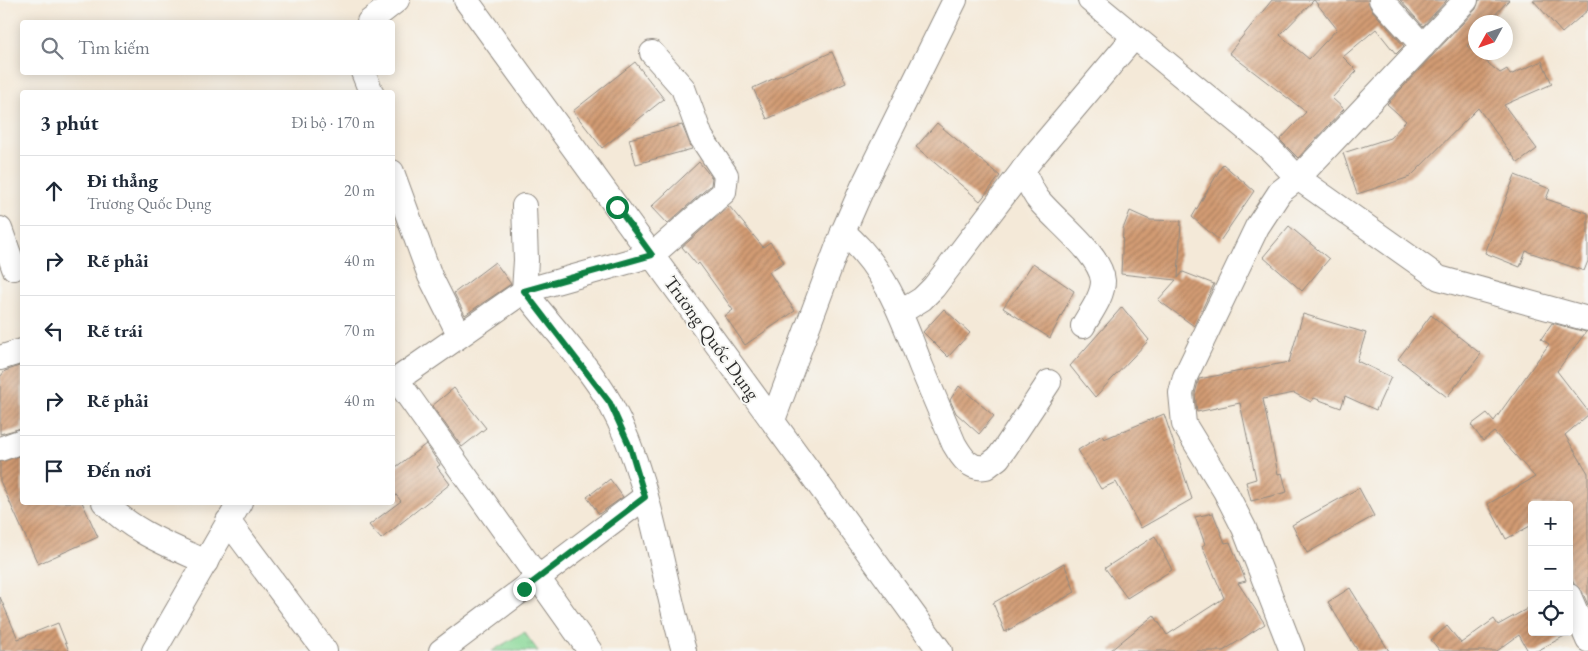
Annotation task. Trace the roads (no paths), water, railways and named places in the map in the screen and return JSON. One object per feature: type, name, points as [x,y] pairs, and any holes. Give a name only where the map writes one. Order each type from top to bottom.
[{"type":"street","points":[[372,20],[397,0]]},
{"type":"street","name":"Trương Quốc Dụng","points":[[466,0],[940,651]]},
{"type":"street","points":[[773,420],[843,232],[906,95],[955,0]]},
{"type":"street","points":[[1090,0],[1268,146],[1298,178],[1439,278],[1588,319]]},
{"type":"street","points":[[1381,0],[1423,46]]},
{"type":"street","points":[[1292,651],[1244,528],[1225,492],[1184,424],[1181,393],[1184,378],[1257,228],[1280,192],[1298,178],[1466,0]]},
{"type":"street","points":[[901,312],[922,299],[934,287],[1023,170],[1134,37]]},
{"type":"street","points":[[590,651],[395,382],[459,334],[524,291],[652,255],[719,197],[726,185],[726,175],[701,137],[683,88],[652,53]]},
{"type":"street","points":[[364,75],[370,90]]},
{"type":"street","points":[[1023,170],[1036,197],[1090,255],[1101,273],[1103,282],[1101,292],[1083,326]]},
{"type":"street","points":[[395,189],[401,224],[459,334]]},
{"type":"street","points":[[524,206],[526,260],[524,291],[610,403],[630,447],[645,497],[684,651]]},
{"type":"street","points":[[0,229],[12,268]]},
{"type":"street","points":[[843,232],[871,260],[901,312],[954,444],[963,459],[971,465],[986,467],[998,458],[1049,382]]},
{"type":"street","points":[[0,358],[20,352]]},
{"type":"street","points":[[0,449],[20,442]]},
{"type":"street","points":[[441,651],[645,497]]},
{"type":"street","points":[[107,505],[120,518],[141,532],[206,562]]},
{"type":"street","points":[[157,649],[234,512],[325,651]]},
{"type":"street","points":[[1573,605],[1588,640]]}]
